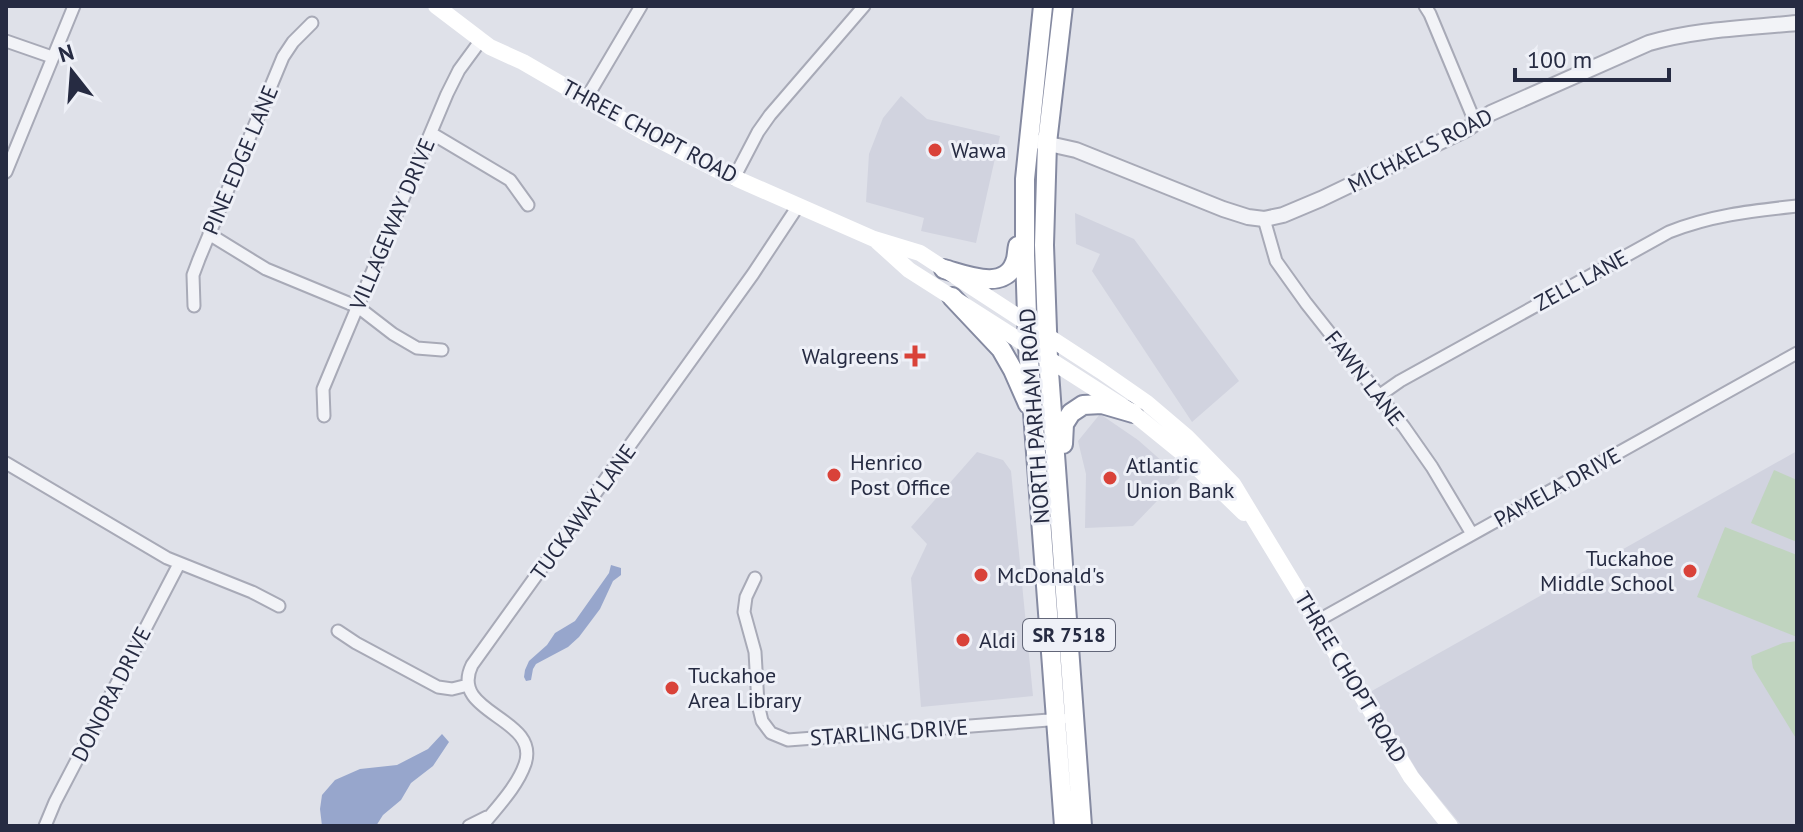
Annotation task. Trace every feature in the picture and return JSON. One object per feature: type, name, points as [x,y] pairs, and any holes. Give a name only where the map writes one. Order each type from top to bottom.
[{"type":"highway","name":"NORTH PARHAM ROAD","points":[[1043,6],[1038,142],[1059,510],[1066,719],[1064,826]]},
{"type":"highway","name":"NORTH PARHAM ROAD","points":[[1063,6],[1038,142],[1025,179],[1027,322],[1034,420],[1066,719],[1082,826]]},
{"type":"highway","points":[[944,269],[983,280],[998,278],[1014,264],[1025,224]]},
{"type":"highway","points":[[952,297],[1001,349],[1034,420]]},
{"type":"highway","points":[[1059,510],[1066,477],[1063,429],[1067,418],[1077,409],[1091,404],[1133,413]]},
{"type":"main road","name":"THREE CHOPT ROAD","points":[[436,6],[496,50],[523,62],[647,134],[798,206],[874,239],[920,253],[1133,392],[1187,437],[1233,484],[1411,777],[1450,826]]},
{"type":"main road","name":"THREE CHOPT ROAD","points":[[874,239],[909,270],[1133,413],[1181,452],[1257,525]]},
{"type":"street","points":[[6,172],[74,6]]},
{"type":"street","points":[[586,99],[641,6]]},
{"type":"street","points":[[734,178],[770,115],[864,6]]},
{"type":"street","points":[[1425,6],[1475,122]]},
{"type":"street","name":"PINE EDGE LANE","points":[[194,306],[193,275],[209,234],[283,57],[312,23]]},
{"type":"street","name":"MICHAELS ROAD","points":[[1264,219],[1283,215],[1321,199],[1528,96],[1649,43],[1697,32],[1797,23]]},
{"type":"street","name":"VILLAGEWAY DRIVE","points":[[324,416],[323,389],[459,70],[481,40]]},
{"type":"street","points":[[6,41],[52,57]]},
{"type":"street","points":[[431,133],[510,180],[528,205]]},
{"type":"street","points":[[1038,142],[1076,150],[1223,209],[1264,219]]},
{"type":"street","name":"TUCKAWAY LANE","points":[[468,685],[472,665],[753,274],[798,206]]},
{"type":"street","name":"ZELL LANE","points":[[1380,395],[1669,232],[1718,216],[1797,206]]},
{"type":"street","name":"FAWN LANE","points":[[1264,219],[1276,261],[1432,467],[1472,534]]},
{"type":"street","points":[[209,234],[266,269],[358,307],[417,348],[442,350]]},
{"type":"street","name":"PAMELA DRIVE","points":[[1317,621],[1797,353]]},
{"type":"street","points":[[6,463],[179,564],[252,592],[279,606]]},
{"type":"street","name":"DONORA DRIVE","points":[[45,826],[179,564]]},
{"type":"street","name":"STARLING DRIVE","points":[[755,578],[746,597],[744,612],[755,652],[758,704],[762,721],[771,733],[788,740],[1066,719]]},
{"type":"street","points":[[338,631],[438,687],[452,689],[468,685],[482,706],[520,735],[527,754],[521,773],[482,826]]},
{"type":"street","points":[[469,826],[491,814]]},
{"type":"shaded area","points":[[901,96],[927,119],[1000,136],[976,243],[921,231],[924,218],[866,202],[869,154],[883,118]]},
{"type":"shaded area","points":[[1075,213],[1134,239],[1239,381],[1192,422],[1092,271],[1100,254],[1076,244]]},
{"type":"shaded area","points":[[1100,414],[1138,440],[1180,477],[1133,526],[1085,528],[1086,474],[1078,441]]},
{"type":"shaded area","name":"Tuckahoe Middle School","points":[[1797,451],[1797,826],[1462,826],[1419,774],[1370,692]]},
{"type":"shaded area","points":[[977,452],[1003,460],[1011,471],[1033,696],[921,707],[911,578],[927,544],[911,527]]},
{"type":"green space","points":[[1774,470],[1797,480],[1797,542],[1751,523]]},
{"type":"green space","points":[[1725,527],[1797,555],[1797,637],[1697,597]]},
{"type":"green space","points":[[1797,641],[1797,740],[1753,668],[1751,656],[1783,643]]},
{"type":"water","points":[[611,565],[621,568],[621,575],[613,581],[600,609],[579,637],[568,647],[536,664],[531,680],[526,681],[525,670],[529,661],[555,633],[575,621],[609,573]]},
{"type":"water","points":[[442,734],[449,742],[433,766],[411,783],[401,800],[383,815],[376,826],[322,826],[322,795],[335,780],[360,769],[397,765],[428,749]]},
{"type":"place","name":"Wawa","points":[[935,150]]},
{"type":"place","name":"Walgreens","points":[[915,356]]},
{"type":"place","name":"Henrico Post Office","points":[[834,475]]},
{"type":"place","name":"Atlantic Union Bank","points":[[1110,478]]},
{"type":"place","name":"Tuckahoe Middle School","points":[[1690,571]]},
{"type":"place","name":"McDonald's","points":[[981,575]]},
{"type":"place","name":"Aldi","points":[[963,640]]},
{"type":"place","name":"Tuckahoe Area Library","points":[[672,688]]}]
